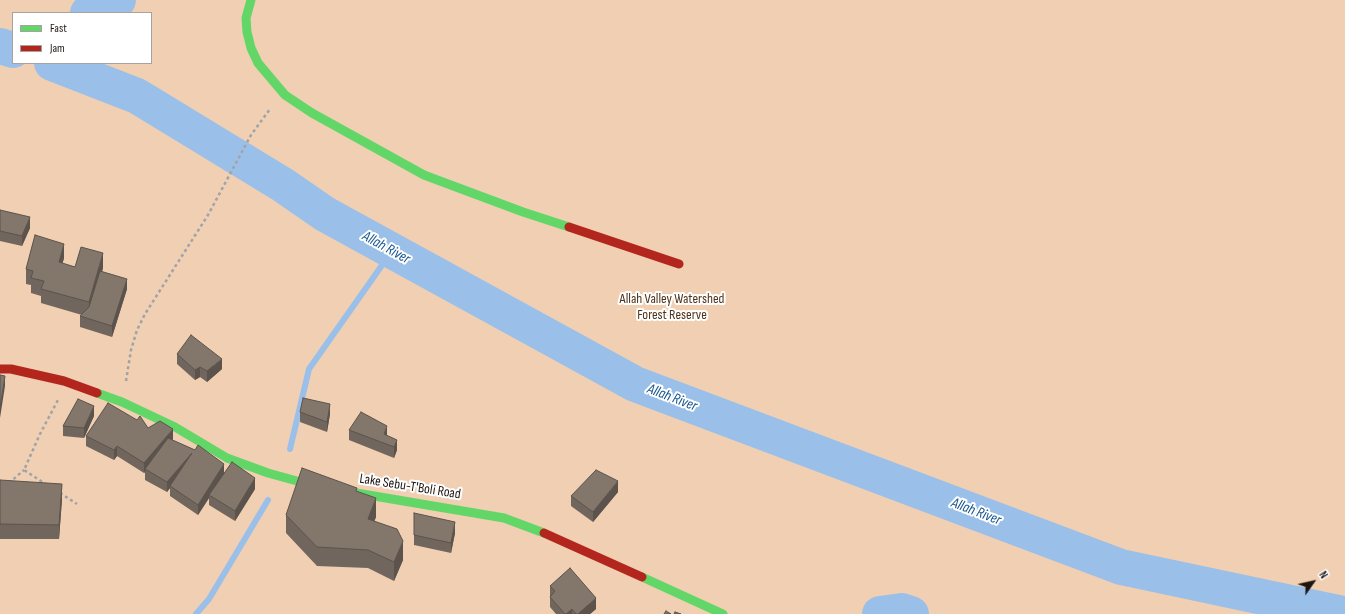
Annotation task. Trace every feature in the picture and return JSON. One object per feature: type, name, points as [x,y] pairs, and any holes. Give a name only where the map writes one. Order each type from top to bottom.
[{"type":"main road","points":[[252,0],[246,18],[247,32],[251,48],[258,63],[285,95],[312,114],[424,175],[523,212],[679,264]]},
{"type":"main road","name":"Lake Sebu-T'Boli Road","points":[[0,369],[11,369],[64,381],[122,402],[175,427],[227,458],[268,473],[315,486],[504,518],[533,528],[723,614]]},
{"type":"path","points":[[122,402],[131,350],[144,314],[192,242],[225,186],[251,135],[260,121],[285,95]]},
{"type":"path","points":[[6,485],[24,470],[40,434],[57,404],[64,381]]},
{"type":"path","points":[[24,470],[51,487]]},
{"type":"path","points":[[58,492],[78,504]]},
{"type":"green space","name":"Allah Valley Watershed Forest Reserve","points":[[0,0],[1345,0],[1345,614],[0,614]]},
{"type":"building","points":[[0,210],[30,217],[22,236],[0,231]]},
{"type":"building","points":[[35,235],[64,244],[59,262],[75,267],[81,247],[103,253],[89,302],[41,289],[44,281],[31,278],[33,271],[26,269]]},
{"type":"building","points":[[100,271],[127,279],[112,326],[80,316],[89,307]]},
{"type":"building","points":[[191,335],[222,359],[207,371],[200,367],[195,370],[177,354]]},
{"type":"building","points":[[0,375],[5,376],[0,408]]},
{"type":"building","points":[[303,398],[330,404],[327,422],[300,412]]},
{"type":"building","points":[[78,399],[94,406],[84,428],[63,426]]},
{"type":"building","points":[[108,403],[137,420],[140,416],[148,428],[160,421],[173,429],[144,463],[117,446],[114,450],[86,436]]},
{"type":"building","points":[[361,412],[387,426],[384,434],[397,440],[394,447],[349,430]]},
{"type":"building","points":[[168,438],[195,450],[198,445],[224,464],[198,505],[170,486],[192,453],[167,482],[145,469]]},
{"type":"building","points":[[232,462],[255,478],[235,511],[209,495]]},
{"type":"building","points":[[302,468],[357,488],[356,491],[376,498],[368,519],[397,529],[403,541],[394,562],[368,550],[317,547],[286,515]]},
{"type":"building","points":[[596,470],[618,481],[593,512],[571,496]]},
{"type":"building","points":[[0,480],[62,484],[59,525],[0,524]]},
{"type":"building","points":[[414,513],[455,522],[451,543],[414,535]]},
{"type":"building","points":[[570,568],[596,598],[578,614],[576,614],[572,609],[565,614],[550,597],[555,591],[550,586]]},
{"type":"building","points":[[666,611],[671,614],[664,614]]},
{"type":"waterway","points":[[90,12],[118,0]]},
{"type":"waterway","name":"Allah River","points":[[0,46],[12,50]]},
{"type":"waterway","name":"Allah River","points":[[55,64],[137,96],[283,185],[325,214],[635,384],[1121,567],[1343,614]]},
{"type":"waterway","points":[[290,449],[309,369],[392,251]]},
{"type":"waterway","points":[[196,614],[209,599],[268,500]]},
{"type":"waterway","points":[[880,614],[902,611],[911,614]]},
{"type":"traffic: fast","points":[[251,0],[246,18],[247,32],[251,48],[258,63],[285,95],[312,113],[424,175],[523,212],[569,227]]},
{"type":"traffic: fast","points":[[97,393],[122,402],[175,427],[227,458],[268,473],[315,486],[504,518],[544,533]]},
{"type":"traffic: fast","points":[[642,577],[723,614]]},
{"type":"traffic: jam","points":[[569,227],[679,264]]},
{"type":"traffic: jam","points":[[0,369],[11,369],[64,381],[97,393]]},
{"type":"traffic: jam","points":[[544,533],[642,577]]}]
